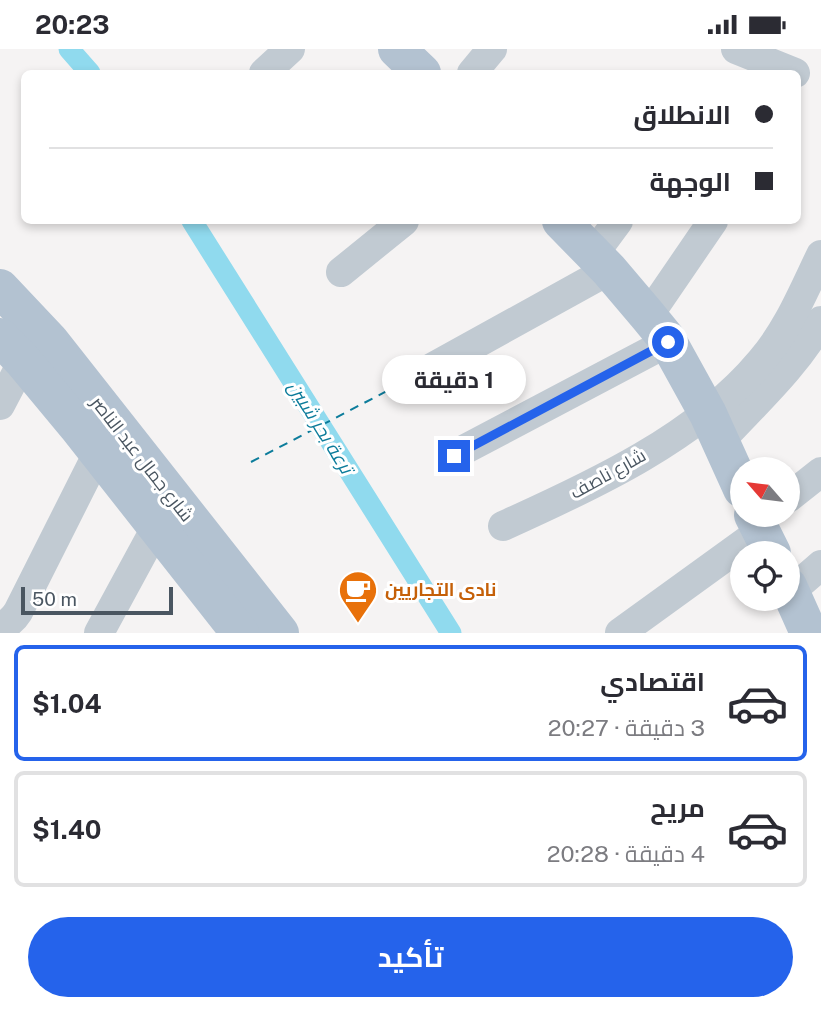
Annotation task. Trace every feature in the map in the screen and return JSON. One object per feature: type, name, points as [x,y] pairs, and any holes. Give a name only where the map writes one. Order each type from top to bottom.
[{"type":"main road","points":[[564,224],[601,262],[658,329],[714,427],[730,461]]},
{"type":"main road","name":"شارع جمال عبد الناصر","points":[[0,288],[50,341],[280,633]]},
{"type":"main road","name":"شارع جمال عبد الناصر","points":[[12,349],[77,426],[238,632]]},
{"type":"main road","points":[[799,611],[809,633]]},
{"type":"street","points":[[267,70],[290,49]]},
{"type":"street","points":[[474,70],[492,49]]},
{"type":"street","points":[[734,58],[781,70]]},
{"type":"street","points":[[801,76],[821,84]]},
{"type":"street","points":[[341,272],[400,224]]},
{"type":"street","points":[[421,374],[601,262],[617,224]]},
{"type":"street","points":[[454,456],[658,329],[711,224]]},
{"type":"street","points":[[714,427],[792,315],[821,255]]},
{"type":"street","points":[[714,427],[792,363],[821,321]]},
{"type":"street","points":[[9,406],[12,349]]},
{"type":"street","name":"شارع ناصف","points":[[503,526],[573,495],[640,458],[714,427]]},
{"type":"street","points":[[0,627],[18,613],[97,453]]},
{"type":"street","points":[[800,489],[821,472]]},
{"type":"street","points":[[99,633],[156,526]]},
{"type":"street","points":[[620,633],[751,527]]},
{"type":"street","points":[[800,581],[821,565]]},
{"type":"waterway","name":"ترعة بحر شبين","points":[[69,49],[87,70]]},
{"type":"waterway","name":"ترعة بحر شبين","points":[[194,224],[451,633]]},
{"type":"ferry route","points":[[251,462],[408,380]]},
{"type":"place","name":"نادى التجاريين","points":[[358,624]]},
{"type":"route","points":[[454,456],[668,342]]}]
